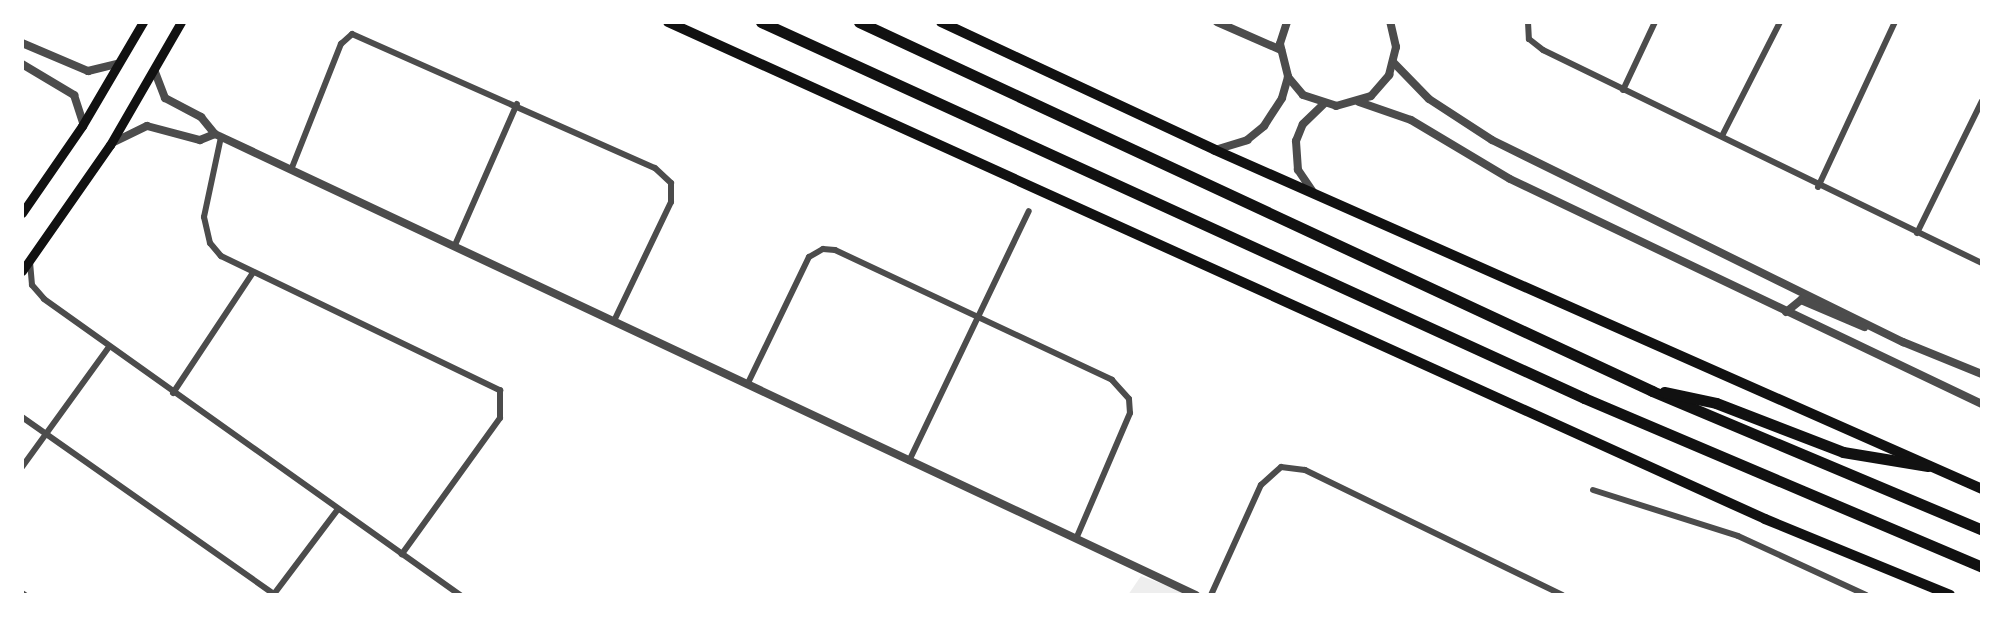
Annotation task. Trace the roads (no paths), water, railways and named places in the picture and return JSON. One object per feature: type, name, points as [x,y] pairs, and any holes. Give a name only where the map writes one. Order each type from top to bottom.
[{"type":"highway","points":[[761,22],[1584,398],[1982,567]]},
{"type":"highway","points":[[859,22],[1652,391],[1982,530]]},
{"type":"highway","points":[[1652,391],[1700,398],[1843,452],[1928,466]]},
{"type":"main road","points":[[22,213],[82,126],[143,22]]},
{"type":"main road","points":[[22,271],[110,145],[155,72],[181,22]]},
{"type":"main road","points":[[668,22],[1776,524],[1950,595]]},
{"type":"main road","points":[[941,22],[1215,150],[1982,489]]},
{"type":"street","points":[[1217,22],[1281,50]]},
{"type":"street","points":[[1287,22],[1281,50],[1288,77],[1303,95],[1324,104],[1359,102],[1404,116],[1510,179],[1982,404]]},
{"type":"street","points":[[1359,102],[1382,87],[1394,63],[1390,22]]},
{"type":"street","points":[[1528,22],[1529,39],[1543,50],[1722,136],[1818,187],[1982,263]]},
{"type":"street","points":[[1623,90],[1655,22]]},
{"type":"street","points":[[1722,136],[1780,22]]},
{"type":"street","points":[[1818,187],[1895,22]]},
{"type":"street","points":[[291,170],[341,44],[352,34],[517,104],[655,168],[671,183],[671,202],[614,321]]},
{"type":"street","points":[[22,43],[88,71],[120,63]]},
{"type":"street","points":[[1394,63],[1429,99],[1492,140],[1876,328],[1982,374]]},
{"type":"street","points":[[22,64],[74,95],[82,126]]},
{"type":"street","points":[[155,72],[165,98],[201,117],[218,136],[1196,595]]},
{"type":"street","points":[[1215,150],[1247,140],[1264,126],[1282,98],[1288,77]]},
{"type":"street","points":[[1917,233],[1982,101]]},
{"type":"street","points":[[455,245],[517,104]]},
{"type":"street","points":[[1314,193],[1302,178],[1295,151],[1303,124],[1324,104]]},
{"type":"street","points":[[110,145],[147,126],[200,140],[218,136]]},
{"type":"street","points":[[218,136],[204,226],[215,250],[252,274],[485,379],[500,390],[500,418],[402,554]]},
{"type":"street","points":[[909,461],[1029,211]]},
{"type":"street","points":[[748,383],[809,257],[823,249],[835,250],[1112,380],[1129,399],[1130,413],[1076,539]]},
{"type":"street","points":[[30,260],[36,292],[108,348],[460,595]]},
{"type":"street","points":[[173,393],[252,274]]},
{"type":"street","points":[[1786,312],[1801,300],[1842,320],[1876,328]]},
{"type":"street","points":[[22,467],[108,348]]},
{"type":"street","points":[[22,417],[274,595],[338,509]]},
{"type":"street","points":[[1211,595],[1261,485],[1281,467],[1305,470],[1562,595]]},
{"type":"street","points":[[1593,490],[1738,536],[1866,595]]}]
